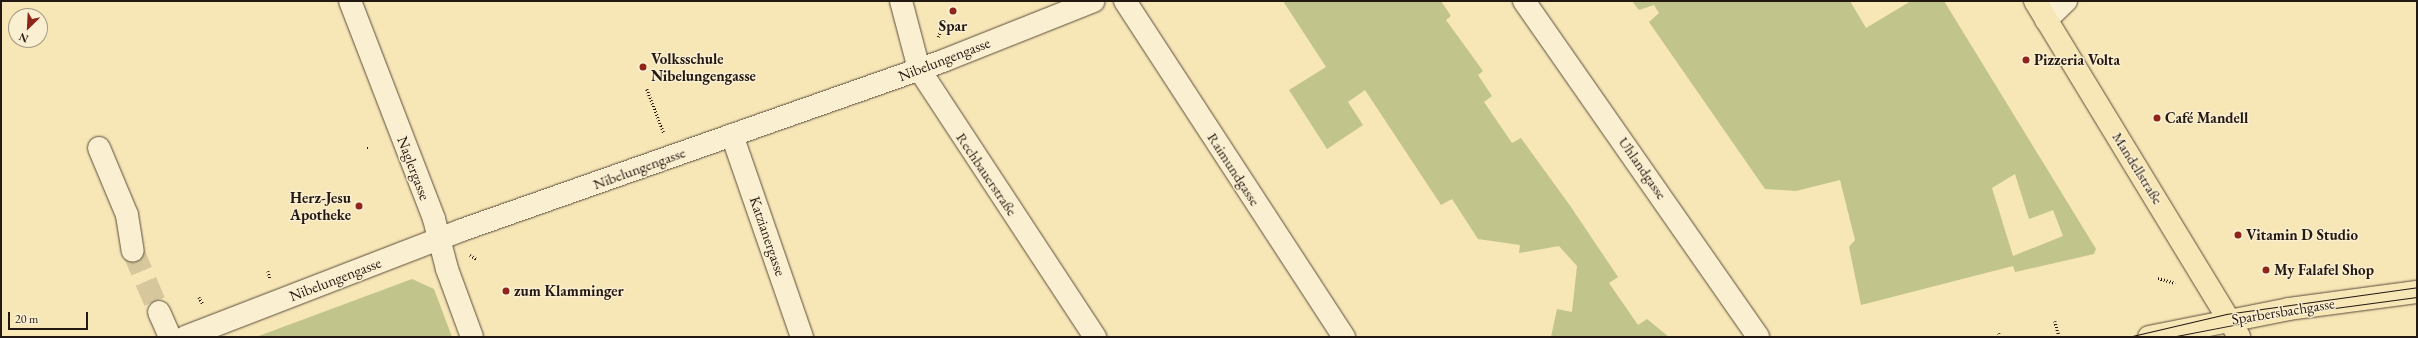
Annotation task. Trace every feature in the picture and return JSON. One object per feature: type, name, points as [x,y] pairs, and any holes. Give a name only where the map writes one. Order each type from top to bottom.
[{"type":"main road","name":"Mandellstraße","points":[[2035,1],[2234,328]]},
{"type":"main road","name":"Sparbersbachgasse","points":[[2149,337],[2234,328],[2417,292]]},
{"type":"street","name":"Naglergasse","points":[[350,1],[439,240],[472,337]]},
{"type":"street","name":"Rechbauerstraße","points":[[901,1],[919,69],[1095,337]]},
{"type":"street","name":"Nibelungengasse","points":[[185,337],[439,240],[919,69],[1094,1]]},
{"type":"street","name":"Raimundgasse","points":[[1125,1],[1344,337]]},
{"type":"street","name":"Uhlandgasse","points":[[1524,1],[1758,337]]},
{"type":"street","points":[[2046,20],[2066,1]]},
{"type":"street","name":"Katzianergasse","points":[[732,135],[802,337]]},
{"type":"street","points":[[99,148],[127,215],[133,251]]},
{"type":"street","points":[[159,312],[170,337]]},
{"type":"path","points":[[938,34],[941,30]]},
{"type":"path","points":[[647,89],[665,135]]},
{"type":"path","points":[[2158,278],[2175,283]]},
{"type":"path","points":[[199,297],[203,304]]},
{"type":"path","points":[[2055,321],[2059,336]]},
{"type":"green space","points":[[1283,1],[1441,1],[1451,16],[1446,20],[1483,71],[1478,75],[1492,96],[1484,102],[1512,143],[1521,138],[1571,207],[1618,277],[1609,283],[1638,325],[1647,319],[1669,337],[1551,337],[1557,309],[1572,312],[1577,266],[1559,246],[1519,253],[1520,245],[1478,239],[1452,199],[1441,205],[1365,90],[1348,102],[1363,125],[1327,149],[1289,90],[1326,67]]},
{"type":"green space","points":[[1632,1],[1850,1],[1866,28],[1911,1],[1944,1],[2096,249],[2094,254],[2015,272],[2013,266],[1861,305],[1849,247],[1855,240],[1840,180],[1796,191],[1765,189],[1649,22],[1659,13],[1654,5],[1639,10]],"holes":[[[2015,174],[2029,219],[2053,210],[2063,236],[2013,256],[1992,188]]]},
{"type":"green space","points":[[412,279],[434,289],[452,337],[256,337]]},
{"type":"tunnel","points":[[133,251],[159,312]]},
{"type":"tram line","points":[[2128,337],[2226,314],[2417,287]]},
{"type":"tram line","points":[[2171,337],[2290,314],[2417,297]]},
{"type":"place","name":"Spar","points":[[953,11]]},
{"type":"place","name":"Pizzeria Volta","points":[[2026,60]]},
{"type":"place","name":"Volksschule Nibelungengasse","points":[[643,67]]},
{"type":"place","name":"Café Mandell","points":[[2157,118]]},
{"type":"place","name":"Herz-Jesu Apotheke","points":[[359,206]]},
{"type":"place","name":"Vitamin D Studio","points":[[2238,235]]},
{"type":"place","name":"My Falafel Shop","points":[[2266,270]]},
{"type":"place","name":"zum Klamminger","points":[[506,291]]}]
